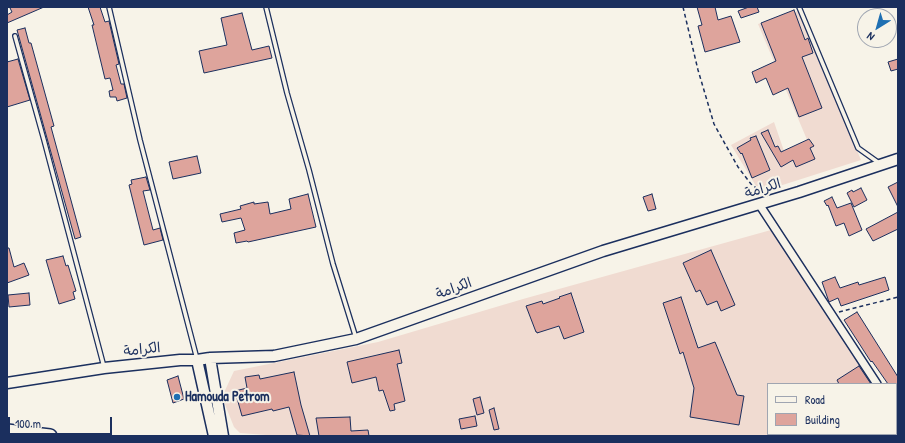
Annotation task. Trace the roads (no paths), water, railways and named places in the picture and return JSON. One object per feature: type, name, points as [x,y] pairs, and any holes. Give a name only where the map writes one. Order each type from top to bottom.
[{"type":"highway","points":[[7,431],[50,436]]},
{"type":"main road","name":"الكرامة","points":[[7,383],[104,368],[180,360],[274,356],[356,339],[596,254],[772,200],[898,159]]},
{"type":"main road","points":[[215,380],[222,364],[230,357]]},
{"type":"main road","points":[[210,358],[215,380],[223,436]]},
{"type":"main road","points":[[180,360],[193,370],[202,382]]},
{"type":"main road","points":[[197,360],[214,436]]},
{"type":"street","points":[[759,204],[876,383]]},
{"type":"lane","points":[[109,7],[142,148],[197,360]]},
{"type":"lane","points":[[266,7],[287,93],[309,170],[333,264],[356,339]]},
{"type":"lane","points":[[799,7],[858,148],[881,165]]},
{"type":"lane","points":[[15,36],[46,147],[104,368]]},
{"type":"place","name":"Hamouda Petrom","points":[[177,397]]}]
